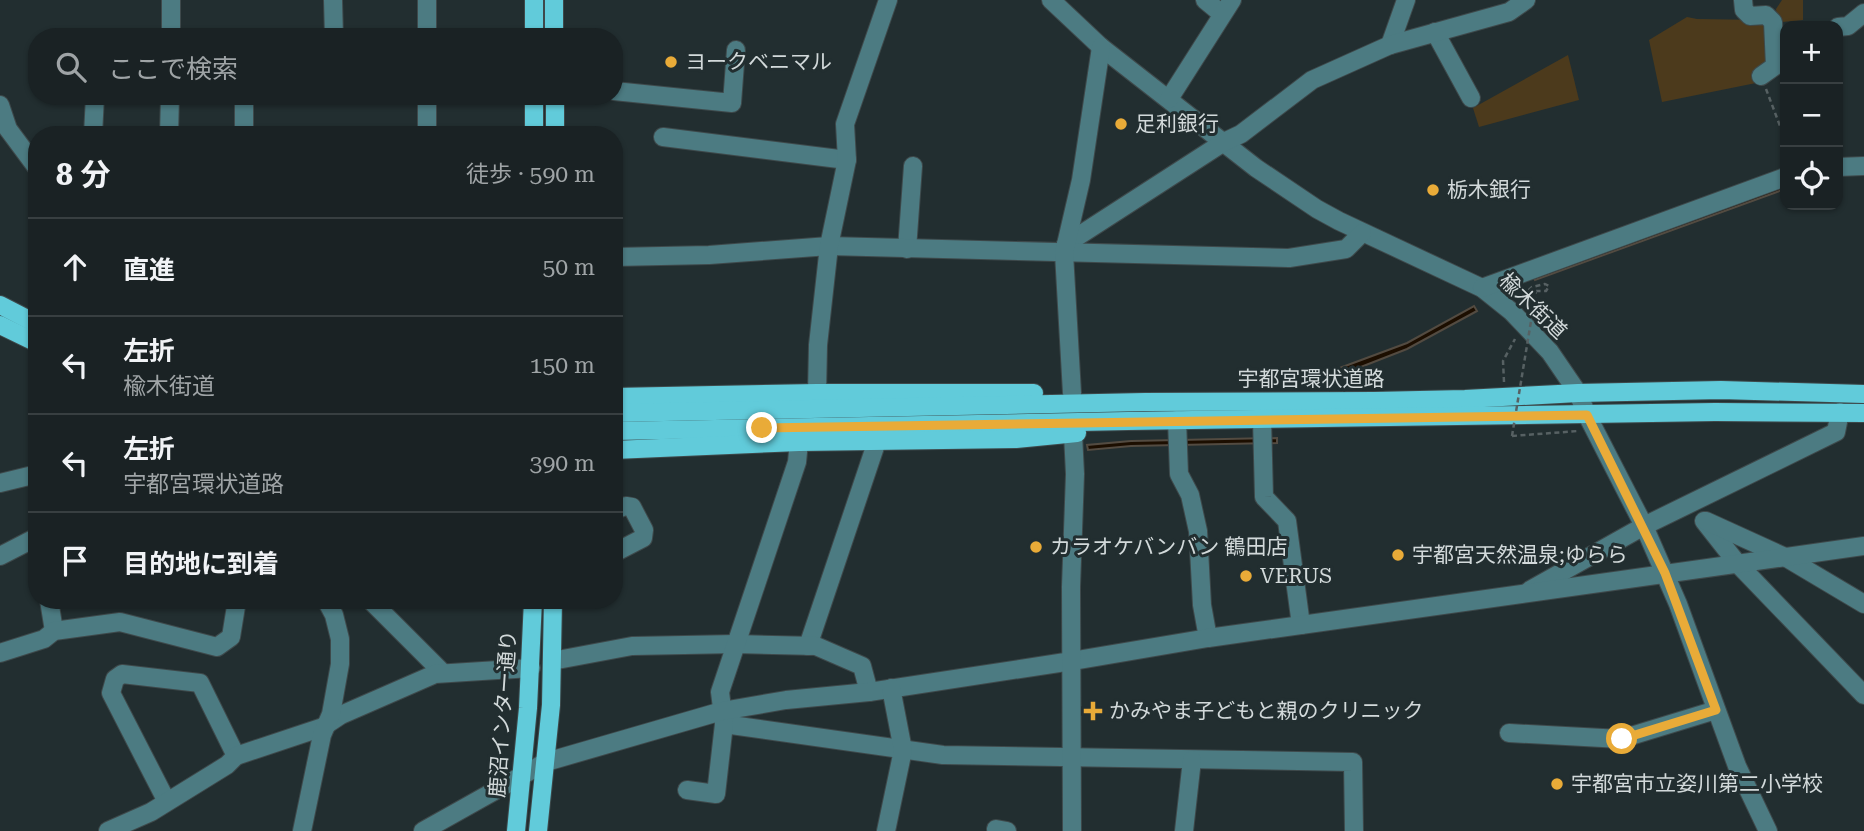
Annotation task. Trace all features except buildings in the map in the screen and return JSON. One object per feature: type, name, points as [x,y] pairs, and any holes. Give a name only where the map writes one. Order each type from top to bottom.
[{"type":"main road","points":[[534,0],[534,28]]},
{"type":"main road","points":[[554,0],[554,28]]},
{"type":"main road","points":[[534,105],[534,126]]},
{"type":"main road","points":[[555,105],[555,126]]},
{"type":"main road","points":[[0,305],[28,319]]},
{"type":"main road","points":[[0,325],[28,339]]},
{"type":"main road","name":"宇都宮環状道路","points":[[623,413],[1145,402],[1465,399],[1721,390],[1864,394]]},
{"type":"main road","points":[[623,397],[817,393],[1072,393],[1145,402]]},
{"type":"main road","name":"宇都宮環状道路","points":[[623,432],[1128,421],[1178,434],[1262,434],[1587,415],[1864,413]]},
{"type":"main road","points":[[623,450],[799,442],[1016,439],[1073,434],[1128,421]]},
{"type":"main road","name":"鹿沼インター通り","points":[[516,831],[531,668],[533,609]]},
{"type":"main road","name":"鹿沼インター通り","points":[[538,831],[546,762],[554,609]]},
{"type":"street","points":[[171,0],[171,28]]},
{"type":"street","points":[[333,0],[334,28]]},
{"type":"street","points":[[427,0],[428,28]]},
{"type":"street","points":[[817,393],[818,345],[829,246],[847,160],[845,124],[888,0]]},
{"type":"street","name":"楡木街道","points":[[1051,0],[1101,47],[1299,197],[1362,233],[1482,288],[1512,312],[1539,339],[1578,393],[1644,526],[1682,615],[1737,766],[1768,831]]},
{"type":"street","points":[[1169,99],[1227,7],[1205,0]]},
{"type":"street","points":[[1065,248],[1224,142],[1241,134],[1312,80],[1390,45],[1509,12],[1526,0]]},
{"type":"street","points":[[1743,0],[1744,10],[1750,16],[1766,15],[1779,31],[1775,66],[1761,76]]},
{"type":"street","points":[[1390,45],[1400,2]]},
{"type":"street","points":[[1843,26],[1848,26],[1864,13]]},
{"type":"street","points":[[1435,32],[1471,97]]},
{"type":"street","points":[[1072,393],[1065,248],[1081,180],[1101,47]]},
{"type":"street","points":[[623,92],[732,103],[736,50]]},
{"type":"street","points":[[0,105],[4,130],[28,158]]},
{"type":"street","points":[[93,126],[94,105]]},
{"type":"street","points":[[169,126],[170,105]]},
{"type":"street","points":[[244,105],[244,126]]},
{"type":"street","points":[[427,105],[427,126]]},
{"type":"street","points":[[663,137],[847,160]]},
{"type":"street","points":[[907,248],[913,166]]},
{"type":"street","points":[[1843,167],[1864,166]]},
{"type":"street","points":[[1482,288],[1780,179]]},
{"type":"street","points":[[623,257],[709,255],[829,246],[1065,248],[1289,258],[1346,249],[1362,233]]},
{"type":"street","points":[[1525,595],[1536,585],[1644,526],[1836,432],[1840,412]]},
{"type":"street","points":[[1072,831],[1071,587],[1075,474],[1073,434]]},
{"type":"street","points":[[1178,434],[1180,474],[1190,495],[1198,531],[1202,605],[1208,638]]},
{"type":"street","points":[[1262,434],[1264,497],[1287,522],[1301,625]]},
{"type":"street","points":[[808,646],[877,440]]},
{"type":"street","points":[[687,790],[716,794],[723,717],[720,692],[797,462],[799,442]]},
{"type":"street","points":[[0,483],[28,476]]},
{"type":"street","points":[[623,507],[636,510],[644,530],[643,538],[623,548]]},
{"type":"street","points":[[1681,508],[1785,557],[1864,604]]},
{"type":"street","points":[[1704,521],[1737,564],[1864,695]]},
{"type":"street","points":[[0,556],[28,542]]},
{"type":"street","points":[[424,831],[546,762],[786,700],[869,692],[1072,662],[1208,638],[1864,546]]},
{"type":"street","points":[[50,609],[54,631]]},
{"type":"street","points":[[0,653],[44,639],[54,631],[120,622],[217,647],[231,637],[236,609]]},
{"type":"street","points":[[302,831],[322,735],[331,714],[340,664],[340,639],[331,609]]},
{"type":"street","points":[[379,609],[443,673]]},
{"type":"street","points":[[552,661],[632,646],[816,646],[862,666],[869,692]]},
{"type":"street","points":[[108,831],[151,812],[166,800],[227,765],[236,756],[327,724],[341,715],[435,674],[531,668]]},
{"type":"street","points":[[166,800],[111,693],[115,679],[122,674],[200,683],[236,756]]},
{"type":"street","points":[[886,831],[903,750],[891,688]]},
{"type":"street","points":[[1509,733],[1622,739],[1716,710]]},
{"type":"street","points":[[723,717],[943,755],[1353,762],[1354,831]]},
{"type":"street","points":[[1184,831],[1192,760]]},
{"type":"path","points":[[1761,76],[1780,126]]},
{"type":"path","points":[[1539,286],[1547,284],[1548,289],[1536,291],[1512,436],[1568,434],[1578,431]]},
{"type":"path","points":[[1522,296],[1532,287]]},
{"type":"path","points":[[1504,377],[1503,361],[1515,341]]},
{"type":"shaded area","points":[[1782,0],[1803,0],[1803,20],[1781,21],[1777,17],[1776,9]]},
{"type":"shaded area","points":[[1687,17],[1761,20],[1768,26],[1769,64],[1756,83],[1662,102],[1649,40]]},
{"type":"shaded area","points":[[1568,55],[1579,100],[1479,127],[1473,108]]},
{"type":"shaded area","points":[[1780,184],[1780,191],[1535,280],[1533,275]]},
{"type":"shaded area","points":[[1474,306],[1477,311],[1407,349],[1330,379],[1327,375],[1407,343]]},
{"type":"shaded area","points":[[1277,438],[1277,443],[1131,446],[1088,450],[1087,445],[1131,441]]},
{"type":"place","name":"ヨークベニマル","points":[[671,62]]},
{"type":"place","name":"足利銀行","points":[[1121,124]]},
{"type":"place","name":"栃木銀行","points":[[1433,190]]},
{"type":"place","name":"カラオケバンバン 鶴田店","points":[[1036,547]]},
{"type":"place","name":"宇都宮天然温泉;ゆらら","points":[[1398,555]]},
{"type":"place","name":"VERUS","points":[[1246,576]]},
{"type":"place","name":"かみやま子どもと親のクリニック","points":[[1093,711]]},
{"type":"place","name":"宇都宮市立姿川第二小学校","points":[[1557,784]]},
{"type":"route","points":[[762,428],[1587,415],[1665,573],[1716,710],[1622,739]]}]
